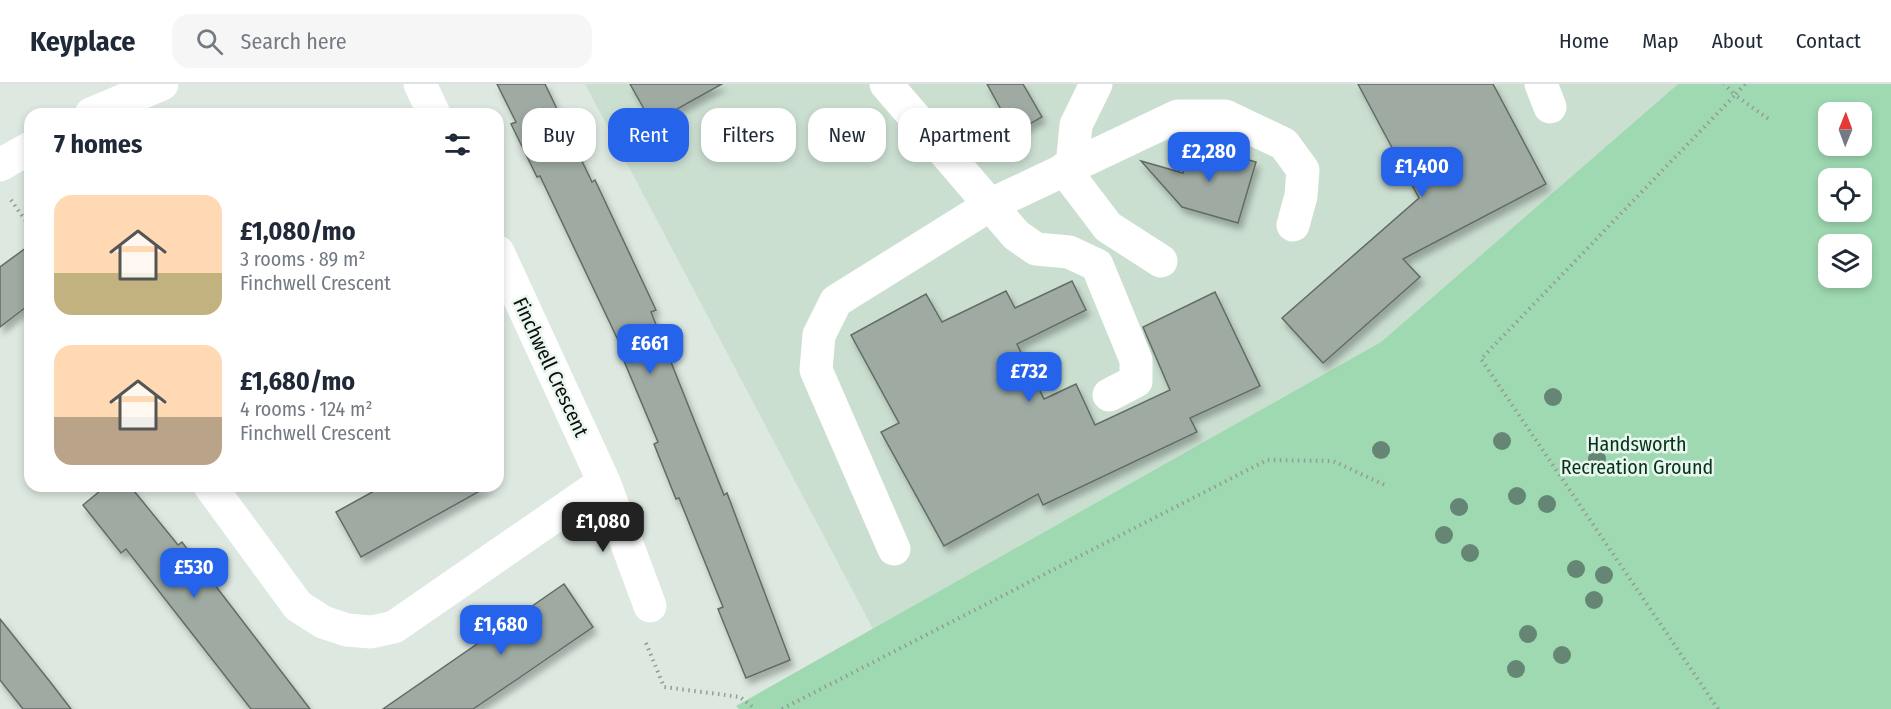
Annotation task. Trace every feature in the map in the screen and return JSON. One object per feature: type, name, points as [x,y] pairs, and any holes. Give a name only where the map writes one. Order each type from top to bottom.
[{"type":"street","points":[[105,108],[162,84]]},
{"type":"street","points":[[420,84],[431,108]]},
{"type":"street","points":[[886,84],[1016,235],[1036,249],[1069,252],[1097,265],[1136,360],[1136,381],[1109,395]]},
{"type":"street","points":[[1096,84],[1076,125],[1068,167],[1108,227],[1161,261]]},
{"type":"street","points":[[894,549],[816,370],[819,335],[836,301],[990,205],[1178,116],[1225,116],[1284,144],[1303,170],[1301,196],[1293,225]]},
{"type":"street","points":[[3,178],[24,155]]},
{"type":"street","name":"Finchwell Crescent","points":[[504,265],[604,482],[650,606]]},
{"type":"street","points":[[214,492],[298,606],[323,622],[347,630],[372,632],[394,627],[604,482]]},
{"type":"path","points":[[1724,84],[1735,95],[1770,120]]},
{"type":"path","points":[[1718,709],[1481,359],[1745,84]]},
{"type":"path","points":[[3,178],[24,216]]},
{"type":"path","points":[[782,709],[1267,460],[1333,461],[1387,486]]},
{"type":"path","points":[[650,606],[636,620],[664,687],[740,697],[755,709]]},
{"type":"shaded area","points":[[585,84],[1678,84],[1381,342],[873,629],[626,162],[689,162],[689,108],[608,108],[608,128]]},
{"type":"green space","name":"Handsworth Recreation Ground","points":[[1678,84],[1891,84],[1891,709],[739,709],[736,706],[1381,342]]},
{"type":"building","points":[[497,84],[545,84],[557,108],[522,108],[522,146],[511,124],[516,122]]},
{"type":"building","points":[[630,84],[722,84],[679,108],[644,108]]},
{"type":"building","points":[[987,84],[1023,84],[1042,117],[1031,123],[1031,108],[1000,108]]},
{"type":"building","points":[[1358,84],[1493,84],[1546,184],[1403,259],[1420,277],[1323,363],[1282,318],[1419,198]]},
{"type":"building","points":[[1192,144],[1256,162],[1238,223],[1182,207],[1141,161],[1183,173]]},
{"type":"building","points":[[530,162],[582,162],[592,182],[595,180],[656,310],[651,312],[724,495],[727,493],[790,660],[746,678],[718,609],[723,607],[679,498],[676,499],[654,444],[658,442],[624,361],[627,359],[540,176],[537,177]]},
{"type":"building","points":[[24,249],[24,309],[0,327],[0,267]]},
{"type":"building","points":[[1072,281],[1086,310],[1017,344],[1044,399],[1076,384],[1095,425],[1170,390],[1143,327],[1215,292],[1260,386],[1190,418],[1197,432],[1043,505],[1038,494],[944,546],[881,432],[899,423],[851,335],[926,294],[942,322],[1006,291],[1015,308]]},
{"type":"building","points":[[99,492],[135,492],[178,545],[182,542],[310,709],[251,709],[126,549],[121,553],[83,505]]},
{"type":"building","points":[[372,492],[478,492],[361,557],[336,512]]},
{"type":"building","points":[[564,584],[593,627],[473,709],[383,709]]},
{"type":"building","points":[[0,619],[71,709],[23,709],[0,680]]}]
